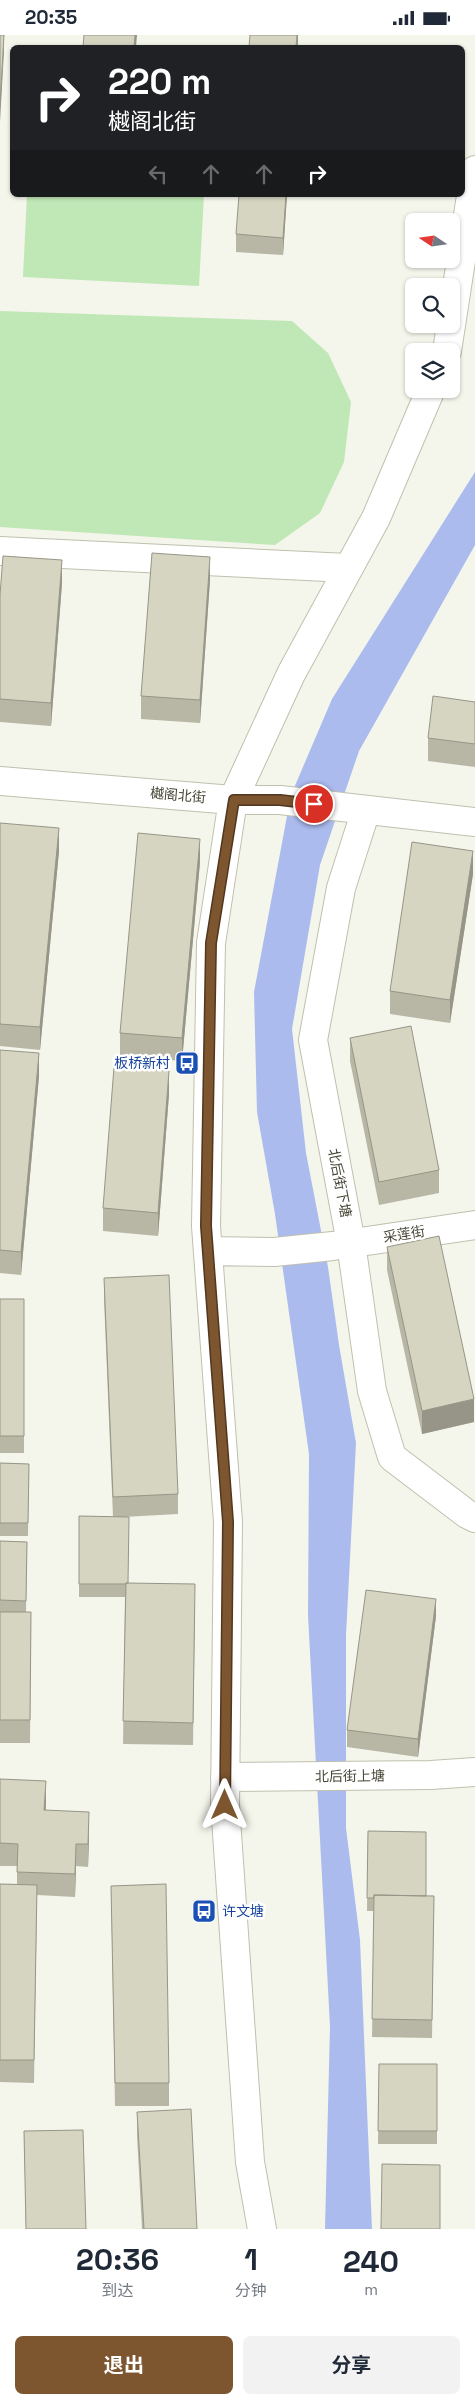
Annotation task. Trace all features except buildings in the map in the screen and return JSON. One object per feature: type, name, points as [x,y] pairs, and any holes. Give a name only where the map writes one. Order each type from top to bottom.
[{"type":"street","points":[[448,343],[475,170]]},
{"type":"street","points":[[262,2229],[250,2162],[225,1805],[228,1522],[206,1226],[211,943],[234,800],[291,675],[376,518],[427,398]]},
{"type":"street","points":[[0,551],[348,569]]},
{"type":"street","name":"樾阁北街","points":[[0,781],[234,800],[280,800],[475,821]]},
{"type":"street","name":"北后街下塘","points":[[366,810],[341,888],[313,1040],[342,1244],[372,1391],[392,1457],[467,1515],[475,1518]]},
{"type":"street","name":"采莲街","points":[[208,1251],[274,1252],[475,1225]]},
{"type":"street","name":"北后街上塘","points":[[225,1777],[431,1775],[475,1772]]},
{"type":"green space","points":[[27,197],[204,197],[199,286],[23,277]]},
{"type":"green space","points":[[0,311],[292,321],[328,353],[351,402],[344,462],[320,513],[275,545],[0,527]]},
{"type":"water","points":[[475,472],[475,545],[359,751],[320,865],[292,1029],[306,1153],[328,1267],[356,1443],[346,1635],[346,1828],[360,1940],[372,2229],[325,2229],[330,2026],[308,1615],[309,1454],[275,1214],[257,1112],[254,992],[291,795],[332,699]]},
{"type":"place","name":"板桥新村","points":[[187,1063]]},
{"type":"place","name":"许文塘","points":[[204,1911]]},
{"type":"route","points":[[225,1805],[228,1522],[206,1226],[211,943],[234,800],[280,800],[314,804]]}]
